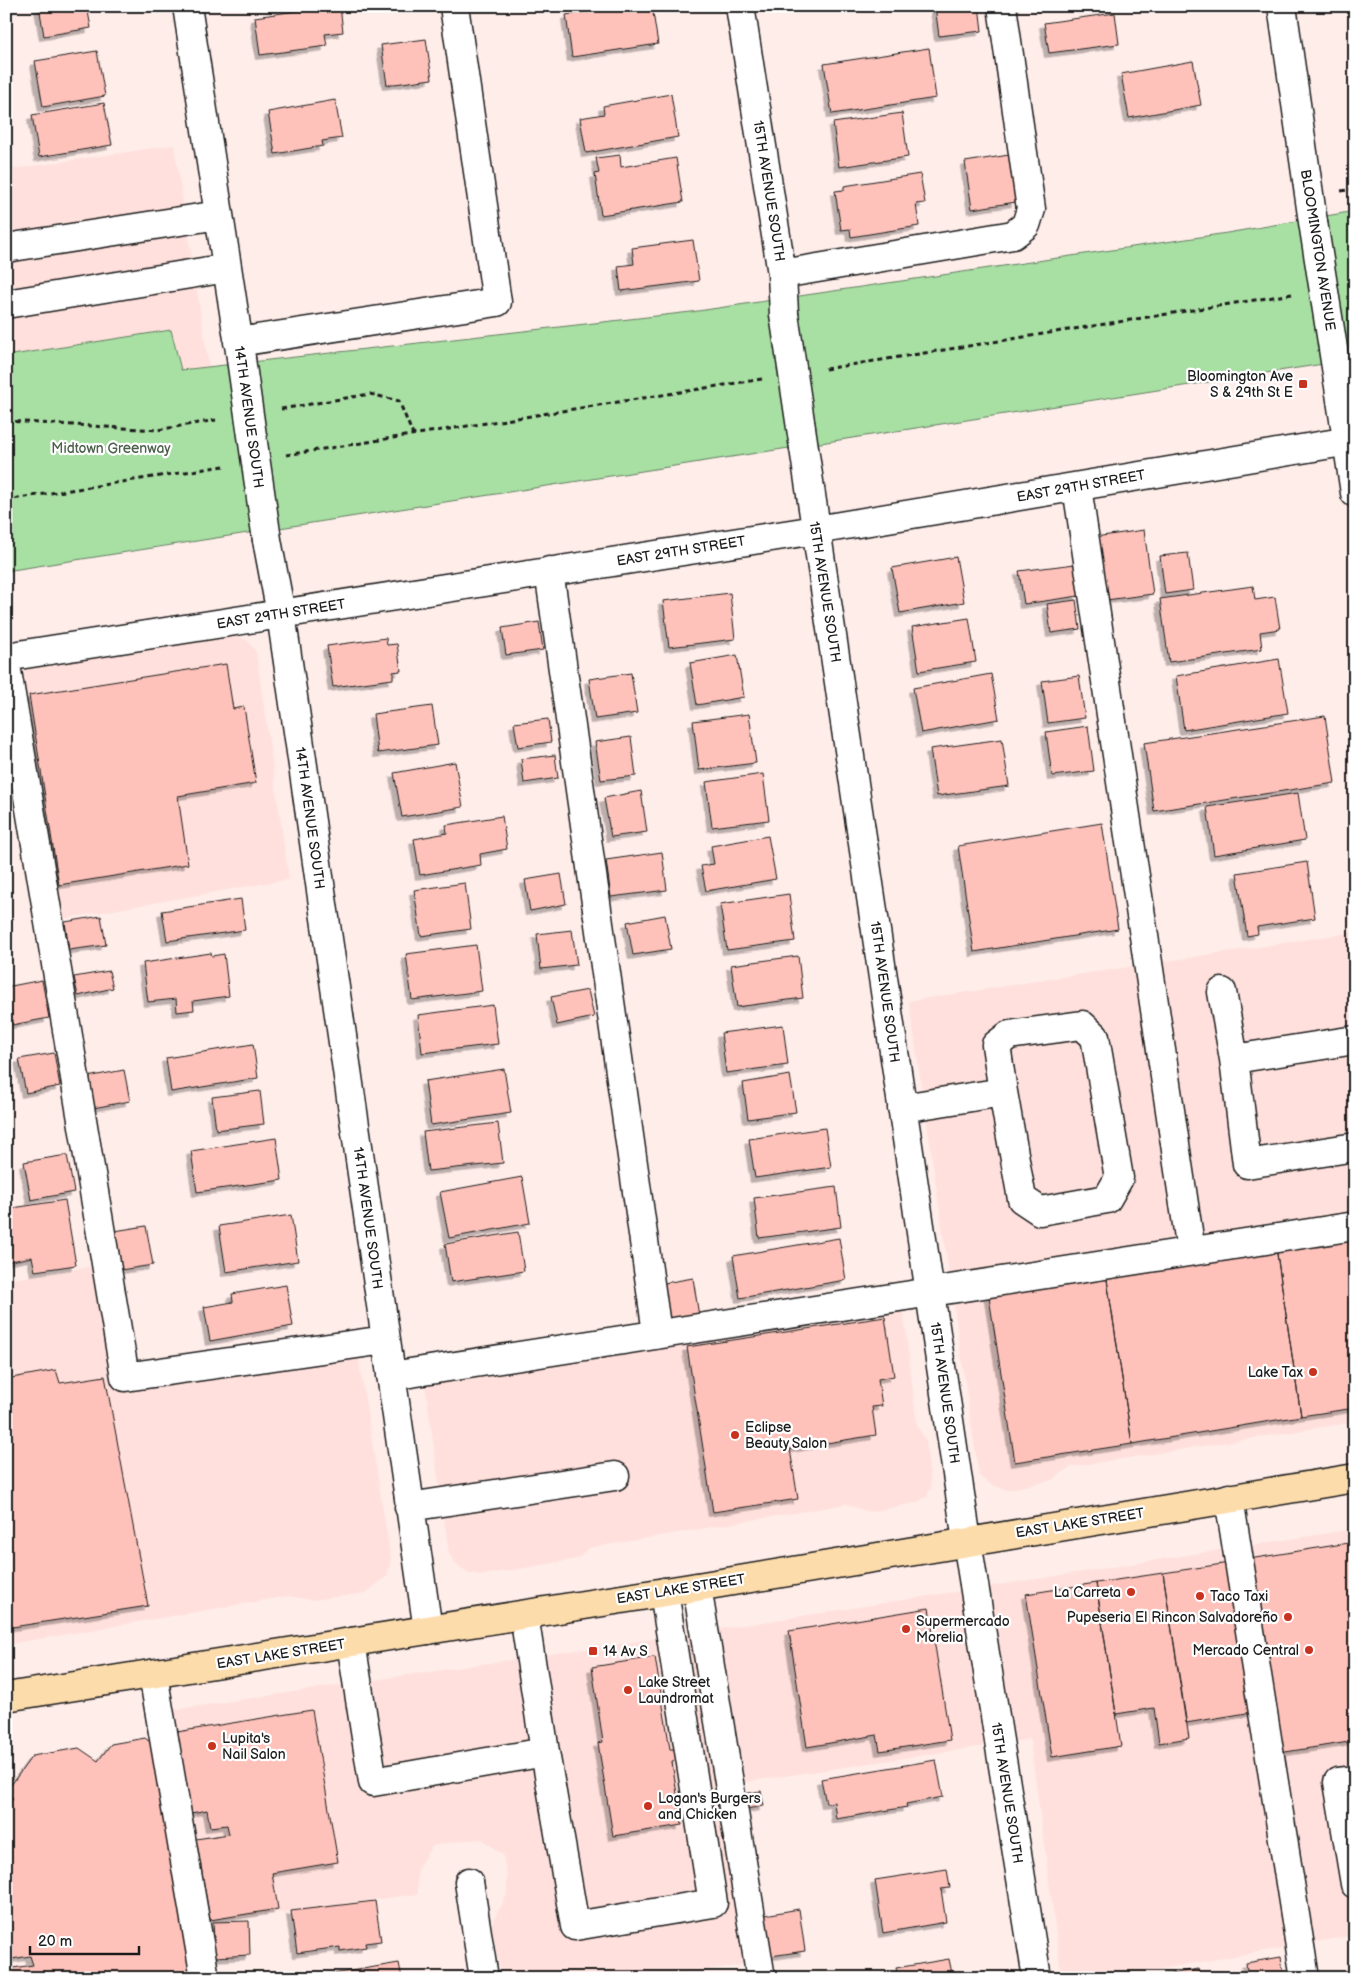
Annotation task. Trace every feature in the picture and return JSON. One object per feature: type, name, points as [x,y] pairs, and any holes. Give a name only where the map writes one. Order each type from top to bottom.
[{"type":"main road","name":"EAST LAKE STREET","points":[[6,1697],[697,1587],[1355,1478]]},
{"type":"street","name":"14TH AVENUE SOUTH","points":[[187,6],[267,540],[281,614],[428,1630]]},
{"type":"street","points":[[240,350],[497,302],[454,6]]},
{"type":"street","name":"15TH AVENUE SOUTH","points":[[740,6],[782,274],[784,314],[929,1290],[1037,1978]]},
{"type":"street","points":[[782,274],[1013,235],[1026,225],[1031,209],[1002,6]]},
{"type":"street","name":"BLOOMINGTON AVENUE","points":[[1282,6],[1338,380],[1351,441],[1355,493]]},
{"type":"street","points":[[6,248],[219,215]]},
{"type":"street","points":[[6,304],[227,268]]},
{"type":"street","name":"EAST 29TH STREET","points":[[6,657],[816,530],[1351,441]]},
{"type":"street","points":[[1077,486],[1191,1251]]},
{"type":"street","points":[[549,571],[657,1333]]},
{"type":"street","points":[[6,665],[124,1377],[385,1340]]},
{"type":"street","points":[[1222,992],[1234,1059],[1247,1164],[1355,1147]]},
{"type":"street","points":[[1082,1025],[1095,1037],[1119,1178],[1107,1199],[1040,1211],[1022,1199],[1003,1092],[996,1045],[1009,1035],[1082,1025]]},
{"type":"street","points":[[1234,1059],[1355,1040]]},
{"type":"street","points":[[902,1108],[1003,1092]]},
{"type":"street","points":[[391,1376],[929,1290],[1355,1226]]},
{"type":"street","points":[[409,1508],[614,1476]]},
{"type":"street","points":[[1229,1498],[1306,1978]]},
{"type":"street","points":[[697,1587],[761,1978]]},
{"type":"street","points":[[524,1614],[545,1752],[575,1926],[714,1903],[664,1592]]},
{"type":"street","points":[[351,1642],[373,1782],[545,1752]]},
{"type":"street","points":[[153,1674],[205,1978]]},
{"type":"street","points":[[1355,1780],[1338,1782],[1355,1884]]},
{"type":"street","points":[[468,1882],[484,1978]]},
{"type":"path","points":[[815,371],[1296,294]]},
{"type":"path","points":[[278,457],[766,379]]},
{"type":"path","points":[[6,500],[229,465]]},
{"type":"shaded area","points":[[174,145],[209,367],[181,370],[171,330],[6,356],[6,170]]},
{"type":"shaded area","points":[[237,636],[248,641],[256,652],[289,879],[51,921],[6,672]]},
{"type":"shaded area","points":[[1355,932],[1355,1422],[1070,1467],[1052,1480],[1007,1490],[992,1485],[979,1476],[909,1001]]},
{"type":"shaded area","points":[[107,1264],[122,1368],[357,1331],[360,1369],[391,1559],[387,1576],[366,1593],[312,1600],[288,1596],[15,1643],[6,1648],[6,1280]]},
{"type":"shaded area","points":[[900,1282],[917,1426],[926,1441],[931,1488],[926,1497],[915,1503],[869,1512],[846,1504],[589,1548],[577,1559],[482,1575],[469,1573],[457,1565],[449,1554],[422,1363]]},
{"type":"shaded area","points":[[1355,1529],[1355,1935],[1109,1978],[1062,1978],[1030,1739],[738,1783],[765,1962],[650,1978],[502,1978],[491,1924],[507,1895],[507,1876],[503,1855],[482,1839],[432,1846],[419,1866],[417,1876],[418,1894],[194,1924],[158,1712],[713,1630]]},
{"type":"green space","name":"Midtown Greenway","points":[[1355,211],[1355,359],[6,571],[6,356],[171,330],[181,370],[691,312],[1227,233]]},
{"type":"building","points":[[39,6],[87,6],[91,28],[44,36]]},
{"type":"building","points":[[340,6],[343,32],[325,34],[327,46],[260,55],[255,17]]},
{"type":"building","points":[[626,6],[652,6],[658,44],[572,57],[566,15]]},
{"type":"building","points":[[935,6],[979,6],[982,31],[939,36]]},
{"type":"building","points":[[1115,13],[1119,44],[1049,53],[1044,23]]},
{"type":"building","points":[[426,39],[432,79],[387,85],[381,45]]},
{"type":"building","points":[[929,48],[936,98],[832,114],[824,64]]},
{"type":"building","points":[[97,51],[105,96],[43,107],[35,61]]},
{"type":"building","points":[[1193,61],[1201,105],[1129,118],[1121,74]]},
{"type":"building","points":[[671,94],[678,137],[586,153],[580,118],[604,114],[603,106]]},
{"type":"building","points":[[335,100],[342,138],[322,141],[323,146],[275,154],[268,112]]},
{"type":"building","points":[[104,103],[112,145],[39,157],[32,115]]},
{"type":"building","points":[[902,113],[908,157],[839,167],[833,123]]},
{"type":"building","points":[[620,155],[621,167],[676,158],[683,202],[601,215],[595,174],[599,173],[596,158]]},
{"type":"building","points":[[1009,155],[1016,202],[972,209],[965,162]]},
{"type":"building","points":[[920,174],[925,203],[916,204],[919,226],[851,237],[850,229],[841,230],[835,191],[844,190],[844,186]]},
{"type":"building","points":[[693,240],[699,281],[621,291],[618,266],[634,264],[632,248]]},
{"type":"building","points":[[1144,530],[1153,594],[1106,600],[1088,538]]},
{"type":"building","points":[[1188,553],[1193,590],[1165,594],[1160,556]]},
{"type":"building","points":[[956,557],[964,602],[900,613],[892,568]]},
{"type":"building","points":[[1075,564],[1079,596],[1024,604],[1019,571]]},
{"type":"building","points":[[1253,586],[1255,600],[1275,597],[1280,629],[1260,632],[1262,649],[1169,662],[1160,599]]},
{"type":"building","points":[[730,593],[735,639],[669,647],[663,601]]},
{"type":"building","points":[[1076,600],[1080,629],[1051,633],[1047,604]]},
{"type":"building","points":[[969,618],[976,662],[919,671],[912,627]]},
{"type":"building","points":[[539,622],[543,650],[506,655],[502,628]]},
{"type":"building","points":[[386,638],[387,645],[397,644],[401,671],[393,672],[393,679],[333,687],[327,646]]},
{"type":"building","points":[[737,655],[744,697],[697,705],[690,663]]},
{"type":"building","points":[[1279,659],[1288,713],[1184,730],[1176,676]]},
{"type":"building","points":[[226,664],[233,709],[244,707],[256,783],[178,796],[188,864],[59,885],[29,695]]},
{"type":"building","points":[[631,673],[637,713],[595,719],[589,679]]},
{"type":"building","points":[[991,674],[999,719],[921,733],[913,688]]},
{"type":"building","points":[[1079,676],[1085,718],[1048,723],[1042,681]]},
{"type":"building","points":[[432,706],[438,745],[378,753],[373,714]]},
{"type":"building","points":[[749,714],[756,763],[699,770],[693,721]]},
{"type":"building","points":[[1325,716],[1335,783],[1154,811],[1144,743]]},
{"type":"building","points":[[548,719],[551,742],[518,747],[514,723]]},
{"type":"building","points":[[1088,726],[1094,771],[1052,776],[1046,732]]},
{"type":"building","points":[[631,737],[636,776],[601,780],[595,742]]},
{"type":"building","points":[[1002,739],[1009,786],[937,796],[930,749]]},
{"type":"building","points":[[555,755],[558,778],[524,783],[521,759]]},
{"type":"building","points":[[455,762],[463,807],[402,817],[394,773]]},
{"type":"building","points":[[763,774],[769,820],[712,827],[706,782]]},
{"type":"building","points":[[641,791],[647,832],[611,837],[604,798]]},
{"type":"building","points":[[1298,793],[1305,840],[1214,855],[1207,807]]},
{"type":"building","points":[[502,816],[507,849],[480,854],[481,865],[420,875],[414,839],[447,833],[446,825]]},
{"type":"building","points":[[1102,823],[1118,929],[974,952],[958,846]]},
{"type":"building","points":[[768,836],[776,879],[706,891],[701,866],[714,864],[711,846]]},
{"type":"building","points":[[662,852],[667,890],[611,897],[606,860]]},
{"type":"building","points":[[1307,862],[1315,918],[1257,927],[1258,934],[1247,936],[1237,873]]},
{"type":"building","points":[[561,874],[566,904],[530,911],[525,880]]},
{"type":"building","points":[[465,883],[471,929],[421,936],[414,890]]},
{"type":"building","points":[[789,894],[795,941],[727,950],[720,904]]},
{"type":"building","points":[[241,899],[245,930],[167,941],[162,911]]},
{"type":"building","points":[[665,915],[671,949],[633,955],[627,922]]},
{"type":"building","points":[[101,916],[106,945],[69,950],[65,922]]},
{"type":"building","points":[[572,930],[577,965],[541,969],[537,934]]},
{"type":"building","points":[[476,945],[482,991],[412,1000],[406,954]]},
{"type":"building","points":[[211,953],[212,956],[224,954],[229,996],[193,1001],[194,1010],[177,1012],[176,999],[148,1002],[143,963]]},
{"type":"building","points":[[798,956],[803,998],[737,1007],[731,965]]},
{"type":"building","points":[[109,971],[113,988],[78,996],[74,977]]},
{"type":"building","points":[[42,980],[49,1018],[12,1025],[6,987]]},
{"type":"building","points":[[588,990],[594,1017],[557,1025],[551,997]]},
{"type":"building","points":[[493,1005],[498,1044],[422,1053],[418,1015]]},
{"type":"building","points":[[783,1025],[788,1065],[726,1073],[721,1033]]},
{"type":"building","points":[[253,1044],[258,1078],[171,1092],[166,1058]]},
{"type":"building","points":[[54,1053],[60,1086],[26,1093],[19,1059]]},
{"type":"building","points":[[504,1069],[511,1113],[431,1125],[425,1081]]},
{"type":"building","points":[[124,1070],[130,1101],[88,1109],[82,1078]]},
{"type":"building","points":[[790,1075],[796,1112],[748,1119],[743,1083]]},
{"type":"building","points":[[260,1091],[264,1124],[216,1130],[212,1097]]},
{"type":"building","points":[[498,1123],[503,1163],[428,1171],[423,1132]]},
{"type":"building","points":[[825,1128],[831,1167],[755,1178],[749,1139]]},
{"type":"building","points":[[276,1138],[282,1180],[197,1192],[191,1151]]},
{"type":"building","points":[[67,1155],[74,1192],[31,1200],[24,1162]]},
{"type":"building","points":[[522,1177],[530,1223],[449,1238],[440,1192]]},
{"type":"building","points":[[836,1187],[841,1227],[759,1238],[754,1198]]},
{"type":"building","points":[[65,1200],[76,1265],[35,1271],[32,1257],[6,1262],[6,1209]]},
{"type":"building","points":[[291,1215],[298,1261],[226,1272],[219,1226]]},
{"type":"building","points":[[146,1226],[153,1265],[114,1271],[108,1232]]},
{"type":"building","points":[[518,1232],[524,1271],[451,1282],[445,1244]]},
{"type":"building","points":[[1355,1235],[1355,1408],[1301,1416],[1276,1247]]},
{"type":"building","points":[[839,1238],[846,1280],[740,1298],[733,1256]]},
{"type":"building","points":[[1276,1247],[1301,1416],[1132,1444],[1106,1273]]},
{"type":"building","points":[[1106,1273],[1132,1444],[1015,1462],[988,1291]]},
{"type":"building","points":[[693,1278],[699,1316],[665,1321],[659,1284]]},
{"type":"building","points":[[286,1285],[293,1326],[210,1341],[204,1307],[233,1302],[232,1294]]},
{"type":"building","points":[[885,1317],[894,1376],[878,1379],[882,1406],[872,1407],[876,1435],[790,1449],[798,1499],[713,1512],[687,1347]]},
{"type":"building","points":[[56,1370],[60,1383],[105,1376],[148,1606],[6,1628],[6,1379]]},
{"type":"building","name":"Mercado Central","points":[[1355,1542],[1355,1741],[1279,1753],[1249,1559]]},
{"type":"building","points":[[1229,1563],[1253,1712],[1186,1723],[1163,1573]]},
{"type":"building","points":[[1163,1573],[1189,1738],[1159,1743],[1154,1708],[1116,1714],[1096,1583]]},
{"type":"building","points":[[1096,1583],[1121,1746],[1052,1757],[1026,1594]]},
{"type":"building","points":[[929,1608],[950,1740],[880,1751],[877,1735],[807,1747],[789,1631]]},
{"type":"building","points":[[655,1657],[670,1749],[675,1749],[677,1761],[672,1762],[682,1825],[613,1836],[598,1743],[603,1742],[592,1667]]},
{"type":"building","points":[[312,1710],[338,1862],[272,1873],[278,1909],[210,1920],[196,1839],[229,1834],[227,1825],[210,1827],[207,1810],[191,1813],[177,1732]]},
{"type":"building","points":[[145,1738],[156,1747],[195,1978],[14,1978],[13,1968],[33,1965],[30,1956],[6,1960],[6,1925],[8,1925],[6,1907],[6,1807],[13,1798],[6,1792],[32,1756],[79,1748],[98,1761],[111,1744]]},
{"type":"building","points":[[936,1760],[943,1797],[906,1804],[907,1807],[836,1819],[834,1802],[826,1803],[821,1779]]},
{"type":"building","points":[[761,1791],[764,1806],[746,1809],[743,1794]]},
{"type":"building","points":[[947,1869],[950,1888],[941,1889],[946,1922],[883,1933],[875,1880]]},
{"type":"building","points":[[375,1901],[381,1941],[365,1943],[366,1947],[340,1951],[340,1947],[297,1953],[291,1911]]},
{"type":"building","points":[[799,1909],[805,1951],[771,1956],[765,1915]]},
{"type":"building","points":[[249,1921],[250,1955],[215,1957],[213,1922]]},
{"type":"building","points":[[1281,1957],[1284,1978],[1248,1978],[1246,1963]]},
{"type":"building","points":[[949,1959],[953,1978],[871,1978],[871,1976],[897,1972],[896,1968]]},
{"type":"building","points":[[399,1963],[402,1978],[308,1978]]},
{"type":"building","points":[[1199,1969],[1200,1978],[1147,1978]]},
{"type":"place","name":"Bloomington Ave S & 29th St E","points":[[1303,384]]},
{"type":"place","name":"Lake Tax","points":[[1313,1372]]},
{"type":"place","name":"Eclipse Beauty Salon","points":[[735,1435]]},
{"type":"place","name":"La Carreta","points":[[1131,1592]]},
{"type":"place","name":"Taco Taxi","points":[[1200,1596]]},
{"type":"place","name":"Pupeseria El Rincon Salvadoreño","points":[[1288,1617]]},
{"type":"place","name":"Supermercado Morelia","points":[[906,1629]]},
{"type":"place","name":"Mercado Central","points":[[1309,1650]]},
{"type":"place","name":"14 Av S","points":[[593,1651]]},
{"type":"place","name":"Lake Street Laundromat","points":[[628,1690]]},
{"type":"place","name":"Lupita's Nail Salon","points":[[212,1746]]},
{"type":"place","name":"Logan's Burgers and Chicken","points":[[648,1806]]}]
